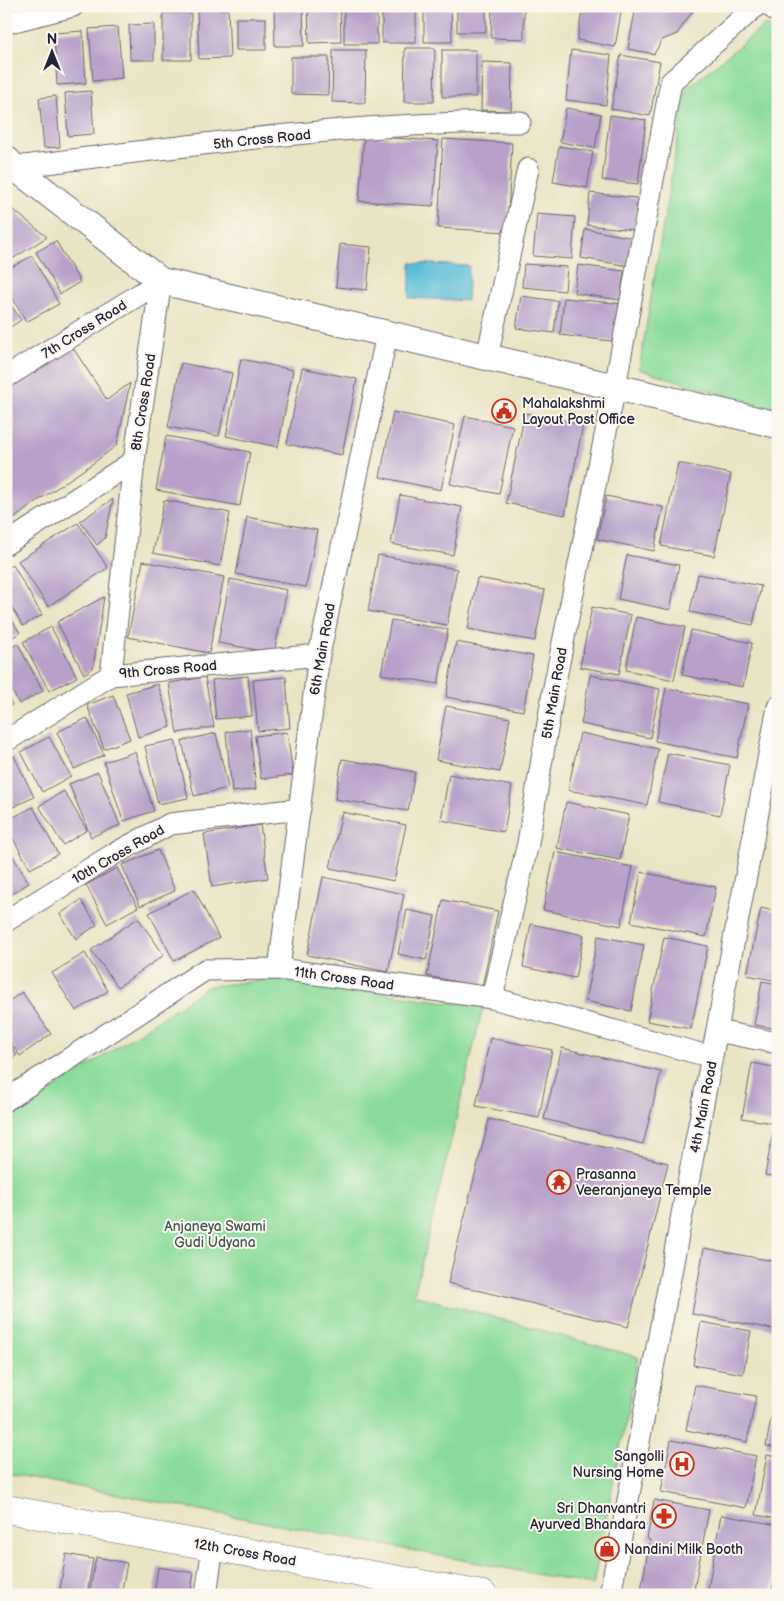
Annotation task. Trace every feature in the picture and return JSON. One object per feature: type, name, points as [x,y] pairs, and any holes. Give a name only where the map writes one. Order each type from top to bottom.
[{"type":"main road","name":"12th Cross Road","points":[[6,1509],[483,1595]]},
{"type":"street","points":[[6,23],[73,6]]},
{"type":"street","name":"5th Main Road","points":[[492,998],[528,844],[554,687],[615,387],[671,82],[756,6]]},
{"type":"street","points":[[770,6],[778,12]]},
{"type":"street","name":"5th Cross Road","points":[[9,166],[369,127],[471,122],[520,122]]},
{"type":"street","points":[[9,166],[161,281],[778,425]]},
{"type":"street","points":[[487,357],[528,169]]},
{"type":"street","name":"7th Cross Road","points":[[6,376],[161,281]]},
{"type":"street","name":"8th Cross Road","points":[[6,544],[134,461],[161,281]]},
{"type":"street","name":"6th Main Road","points":[[279,968],[319,655],[387,334]]},
{"type":"street","points":[[110,675],[134,461]]},
{"type":"street","name":"9th Cross Road","points":[[6,741],[110,675],[319,655]]},
{"type":"street","name":"4th Main Road","points":[[610,1595],[778,707]]},
{"type":"street","name":"10th Cross Road","points":[[6,921],[112,855],[170,824],[300,809]]},
{"type":"street","name":"11th Cross Road","points":[[6,1100],[205,970],[279,968],[492,998],[712,1057]]},
{"type":"street","points":[[717,1031],[778,1043]]},
{"type":"street","points":[[206,1595],[213,1546]]},
{"type":"green space","points":[[765,25],[778,34],[778,411],[639,369],[686,89]]},
{"type":"green space","name":"Anjaneya Swami Gudi Udyana","points":[[277,979],[483,1007],[414,1295],[638,1357],[593,1585],[6,1473],[6,1121],[209,986]]},
{"type":"water","points":[[411,263],[469,266],[467,301],[409,298]]},
{"type":"building","points":[[274,6],[303,6],[304,46],[275,46]]},
{"type":"building","points":[[308,6],[340,6],[341,42],[309,43]]},
{"type":"building","points":[[344,6],[377,6],[377,44],[344,44]]},
{"type":"building","points":[[382,6],[416,6],[416,43],[382,43]]},
{"type":"building","points":[[424,6],[451,6],[452,42],[424,42]]},
{"type":"building","points":[[457,6],[486,6],[486,32],[457,32]]},
{"type":"building","points":[[492,6],[524,6],[524,39],[491,38]]},
{"type":"building","points":[[583,6],[622,6],[615,47],[577,40]]},
{"type":"building","points":[[636,6],[696,6],[677,34],[662,40],[654,54],[628,49]]},
{"type":"building","points":[[228,9],[230,58],[199,59],[197,10]]},
{"type":"building","points":[[163,13],[191,13],[191,60],[163,60]]},
{"type":"building","points":[[236,18],[266,18],[266,50],[236,50]]},
{"type":"building","points":[[154,24],[154,60],[130,60],[129,25]]},
{"type":"building","points":[[118,27],[122,78],[93,81],[89,29]]},
{"type":"building","points":[[83,31],[86,83],[57,85],[54,33]]},
{"type":"building","points":[[405,48],[435,48],[434,102],[404,102]]},
{"type":"building","points":[[333,50],[366,50],[365,103],[332,102]]},
{"type":"building","points":[[442,50],[476,50],[476,97],[442,97]]},
{"type":"building","points":[[571,50],[611,55],[606,105],[566,100]]},
{"type":"building","points":[[621,55],[660,62],[650,116],[611,109]]},
{"type":"building","points":[[291,57],[329,57],[328,95],[291,94]]},
{"type":"building","points":[[482,62],[512,63],[511,111],[481,110]]},
{"type":"building","points":[[91,91],[94,134],[68,136],[65,93]]},
{"type":"building","points":[[56,96],[60,147],[44,148],[39,98]]},
{"type":"building","points":[[566,108],[601,114],[595,148],[560,142]]},
{"type":"building","points":[[610,115],[646,120],[638,184],[602,180]]},
{"type":"building","points":[[364,136],[438,141],[433,206],[359,201]]},
{"type":"building","points":[[443,139],[512,143],[507,232],[438,228]]},
{"type":"building","points":[[559,146],[593,152],[587,188],[553,182]]},
{"type":"building","points":[[590,193],[637,198],[634,230],[587,225]]},
{"type":"building","points":[[6,204],[47,237],[6,263]]},
{"type":"building","points":[[537,214],[575,217],[572,259],[533,256]]},
{"type":"building","points":[[585,229],[634,238],[629,266],[581,258]]},
{"type":"building","points":[[56,241],[80,282],[60,294],[36,252]]},
{"type":"building","points":[[340,244],[371,247],[367,290],[336,287]]},
{"type":"building","points":[[32,256],[59,304],[26,322],[6,286],[6,270]]},
{"type":"building","points":[[524,264],[567,267],[565,291],[522,287]]},
{"type":"building","points":[[578,265],[624,271],[620,300],[574,293]]},
{"type":"building","points":[[521,296],[558,301],[554,333],[516,328]]},
{"type":"building","points":[[6,298],[21,320],[6,330]]},
{"type":"building","points":[[564,298],[624,304],[620,342],[560,335]]},
{"type":"building","points":[[71,345],[107,400],[130,383],[117,445],[6,525],[6,386]]},
{"type":"building","points":[[241,359],[293,370],[278,447],[226,436]]},
{"type":"building","points":[[181,363],[232,373],[219,436],[168,427]]},
{"type":"building","points":[[302,368],[357,379],[342,455],[287,444]]},
{"type":"building","points":[[393,412],[455,425],[441,490],[380,477]]},
{"type":"building","points":[[525,413],[583,425],[565,515],[506,503]]},
{"type":"building","points":[[465,416],[513,426],[499,494],[450,484]]},
{"type":"building","points":[[166,436],[250,452],[240,506],[156,490]]},
{"type":"building","points":[[678,463],[731,474],[714,556],[661,546]]},
{"type":"building","points":[[400,495],[462,507],[453,555],[391,544]]},
{"type":"building","points":[[606,496],[663,507],[654,551],[597,539]]},
{"type":"building","points":[[113,499],[105,538],[97,545],[80,521]]},
{"type":"building","points":[[164,500],[230,513],[220,566],[153,553]]},
{"type":"building","points":[[247,517],[317,530],[306,587],[236,574]]},
{"type":"building","points":[[78,523],[108,568],[48,606],[18,561]]},
{"type":"building","points":[[378,555],[457,569],[447,625],[368,611]]},
{"type":"building","points":[[627,555],[679,565],[670,610],[618,599]]},
{"type":"building","points":[[143,561],[224,577],[209,653],[128,637]]},
{"type":"building","points":[[13,565],[42,615],[23,626],[6,598],[6,568]]},
{"type":"building","points":[[698,574],[761,586],[753,625],[690,612]]},
{"type":"building","points":[[477,578],[545,590],[535,641],[468,629]]},
{"type":"building","points":[[230,579],[287,590],[274,653],[218,643]]},
{"type":"building","points":[[104,597],[93,668],[84,674],[57,622]]},
{"type":"building","points":[[592,607],[631,615],[619,674],[580,667]]},
{"type":"building","points":[[6,610],[20,633],[7,640],[6,638]]},
{"type":"building","points":[[636,617],[685,627],[674,680],[626,670]]},
{"type":"building","points":[[391,620],[448,630],[438,684],[381,674]]},
{"type":"building","points":[[51,627],[77,677],[49,691],[23,642]]},
{"type":"building","points":[[691,630],[752,643],[743,687],[682,675]]},
{"type":"building","points":[[456,642],[533,656],[523,711],[446,697]]},
{"type":"building","points":[[18,644],[43,691],[19,704],[6,678],[6,649]]},
{"type":"building","points":[[590,675],[660,689],[650,738],[581,724]]},
{"type":"building","points":[[248,676],[252,716],[216,719],[212,680]]},
{"type":"building","points":[[205,677],[214,727],[177,733],[169,683]]},
{"type":"building","points":[[286,677],[290,728],[258,731],[253,680]]},
{"type":"building","points":[[158,684],[171,727],[138,737],[126,693]]},
{"type":"building","points":[[666,688],[748,704],[737,758],[655,741]]},
{"type":"building","points":[[6,693],[12,705],[6,708]]},
{"type":"building","points":[[113,695],[130,739],[104,749],[87,705]]},
{"type":"building","points":[[446,706],[510,718],[500,772],[436,760]]},
{"type":"building","points":[[87,718],[104,755],[74,769],[57,732]]},
{"type":"building","points":[[250,729],[256,789],[232,792],[226,732]]},
{"type":"building","points":[[287,732],[293,775],[261,779],[255,736]]},
{"type":"building","points":[[216,733],[228,788],[194,796],[182,741]]},
{"type":"building","points":[[580,733],[658,749],[647,805],[568,790]]},
{"type":"building","points":[[49,737],[71,776],[42,792],[21,752]]},
{"type":"building","points":[[175,740],[188,798],[158,804],[145,746]]},
{"type":"building","points":[[135,752],[154,811],[123,821],[104,762]]},
{"type":"building","points":[[668,753],[730,765],[720,815],[658,802]]},
{"type":"building","points":[[14,756],[34,797],[9,809],[6,804],[6,760]]},
{"type":"building","points":[[342,759],[415,772],[408,811],[335,799]]},
{"type":"building","points":[[98,772],[120,825],[91,837],[69,784]]},
{"type":"building","points":[[449,774],[512,786],[504,832],[441,820]]},
{"type":"building","points":[[64,791],[87,830],[63,845],[39,806]]},
{"type":"building","points":[[566,802],[629,815],[620,860],[557,848]]},
{"type":"building","points":[[33,807],[58,854],[30,869],[6,826],[6,821]]},
{"type":"building","points":[[342,812],[406,825],[394,881],[330,868]]},
{"type":"building","points":[[260,825],[268,878],[212,887],[204,834]]},
{"type":"building","points":[[6,845],[29,883],[6,897]]},
{"type":"building","points":[[158,850],[175,891],[140,906],[122,865]]},
{"type":"building","points":[[555,852],[633,867],[621,926],[543,910]]},
{"type":"building","points":[[117,868],[138,907],[107,924],[86,885]]},
{"type":"building","points":[[641,872],[716,887],[706,937],[631,922]]},
{"type":"building","points":[[323,877],[404,894],[388,972],[307,955]]},
{"type":"building","points":[[194,889],[219,938],[174,961],[149,913]]},
{"type":"building","points":[[81,900],[97,925],[76,939],[60,914]]},
{"type":"building","points":[[443,900],[498,911],[482,987],[427,976]]},
{"type":"building","points":[[761,908],[778,912],[778,981],[747,975]]},
{"type":"building","points":[[407,910],[435,916],[426,960],[398,954]]},
{"type":"building","points":[[138,918],[164,955],[118,987],[91,950]]},
{"type":"building","points":[[531,924],[584,935],[575,978],[523,967]]},
{"type":"building","points":[[598,936],[644,945],[631,1011],[585,1001]]},
{"type":"building","points":[[664,937],[708,946],[691,1029],[647,1021]]},
{"type":"building","points":[[85,953],[108,991],[76,1011],[52,973]]},
{"type":"building","points":[[762,981],[778,984],[778,1029],[754,1025]]},
{"type":"building","points":[[22,992],[51,1034],[20,1056],[6,1035],[6,1003]]},
{"type":"building","points":[[490,1038],[552,1050],[539,1118],[476,1106]]},
{"type":"building","points":[[6,1040],[17,1055],[6,1063]]},
{"type":"building","points":[[562,1048],[661,1072],[643,1144],[544,1119]]},
{"type":"building","points":[[752,1063],[778,1068],[778,1124],[742,1118]]},
{"type":"building","points":[[489,1119],[668,1163],[628,1327],[448,1283]]},
{"type":"building","points":[[773,1132],[778,1133],[778,1177],[765,1175]]},
{"type":"building","points":[[704,1248],[778,1262],[778,1330],[692,1314]]},
{"type":"building","points":[[701,1322],[751,1331],[743,1374],[693,1365]]},
{"type":"building","points":[[695,1385],[756,1396],[747,1442],[686,1430]]},
{"type":"building","points":[[774,1403],[778,1404],[778,1448],[766,1446]]},
{"type":"building","points":[[671,1440],[756,1456],[746,1508],[661,1492]]},
{"type":"building","points":[[767,1455],[778,1457],[778,1519],[756,1515]]},
{"type":"building","points":[[654,1500],[709,1510],[693,1595],[666,1595],[641,1590],[650,1540],[647,1539]]},
{"type":"building","points":[[721,1515],[778,1525],[778,1559],[771,1595],[707,1595]]},
{"type":"building","points":[[66,1554],[93,1559],[87,1595],[59,1595]]},
{"type":"building","points":[[96,1557],[127,1563],[121,1595],[89,1595]]},
{"type":"building","points":[[158,1567],[194,1573],[190,1595],[154,1595]]},
{"type":"place","name":"Mahalakshmi Layout Post Office","points":[[504,411]]},
{"type":"place","name":"Prasanna Veeranjaneya Temple","points":[[559,1182]]},
{"type":"place","name":"Sangolli Nursing Home","points":[[682,1464]]},
{"type":"place","name":"Sri Dhanvantri Ayurved Bhandara","points":[[664,1516]]},
{"type":"place","name":"Nandini Milk Booth","points":[[607,1549]]}]
